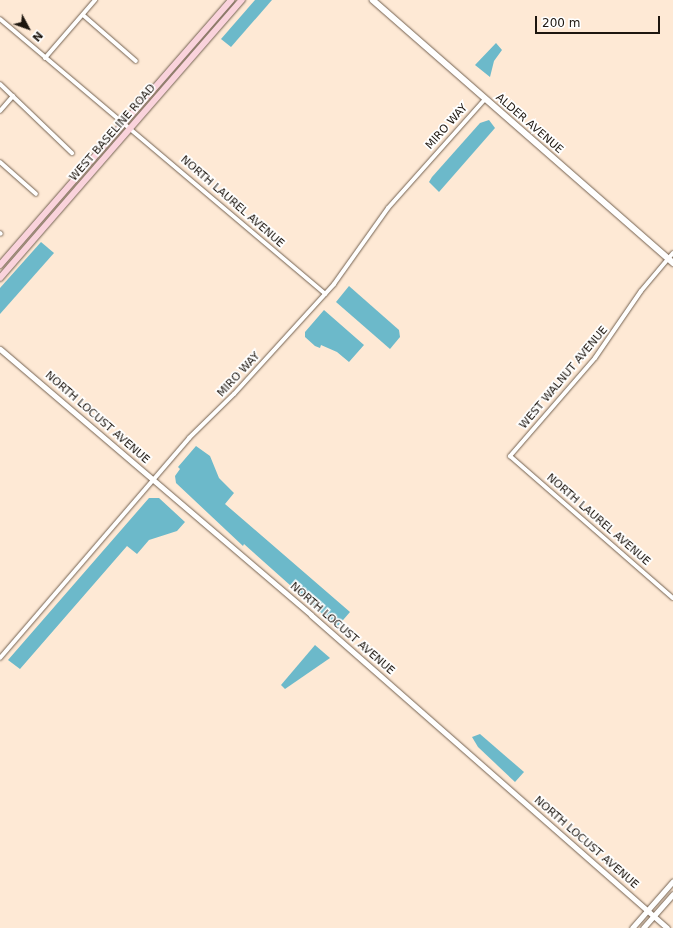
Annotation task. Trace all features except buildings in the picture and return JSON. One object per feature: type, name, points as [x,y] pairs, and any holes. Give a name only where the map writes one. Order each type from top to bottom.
[{"type":"main road","points":[[0,265],[125,127],[231,0]]},
{"type":"main road","name":"WEST BASELINE ROAD","points":[[0,278],[125,127],[242,0]]},
{"type":"main road","name":"ALDER AVENUE","points":[[373,0],[673,263]]},
{"type":"street","points":[[45,58],[96,0]]},
{"type":"street","points":[[83,15],[136,61]]},
{"type":"street","name":"NORTH LAUREL AVENUE","points":[[0,19],[125,127],[166,157],[324,294]]},
{"type":"street","points":[[0,84],[14,96],[24,110],[72,153]]},
{"type":"street","points":[[0,111],[14,96]]},
{"type":"street","name":"MIRO WAY","points":[[0,658],[153,480],[324,294],[388,208],[485,99]]},
{"type":"street","points":[[0,162],[36,194]]},
{"type":"street","name":"WEST WALNUT AVENUE","points":[[510,456],[599,353],[641,291],[673,253]]},
{"type":"street","name":"NORTH LOCUST AVENUE","points":[[0,350],[311,615],[667,928]]},
{"type":"street","name":"NORTH LAUREL AVENUE","points":[[510,456],[673,598]]},
{"type":"street","points":[[632,928],[673,881]]},
{"type":"street","points":[[643,928],[673,894]]},
{"type":"water","points":[[255,0],[272,0],[231,47],[221,39]]},
{"type":"water","points":[[496,43],[502,50],[494,61],[490,77],[475,65]]},
{"type":"water","points":[[489,120],[495,128],[439,192],[429,182],[432,177],[480,123]]},
{"type":"water","points":[[41,242],[54,253],[0,314],[0,288]]},
{"type":"water","points":[[349,286],[399,330],[400,337],[390,349],[336,302]]},
{"type":"water","points":[[324,310],[364,345],[349,362],[337,352],[321,345],[320,348],[315,346],[305,337],[305,332]]},
{"type":"water","points":[[196,446],[210,456],[219,478],[234,493],[225,504],[350,612],[337,627],[244,544],[243,546],[176,483],[175,476],[180,469],[178,467]]},
{"type":"water","points":[[149,498],[159,498],[185,522],[177,531],[149,540],[137,554],[127,546],[20,669],[8,660]]},
{"type":"water","points":[[315,645],[330,658],[285,689],[281,685]]},
{"type":"water","points":[[480,734],[524,772],[515,782],[478,747],[472,737]]}]
